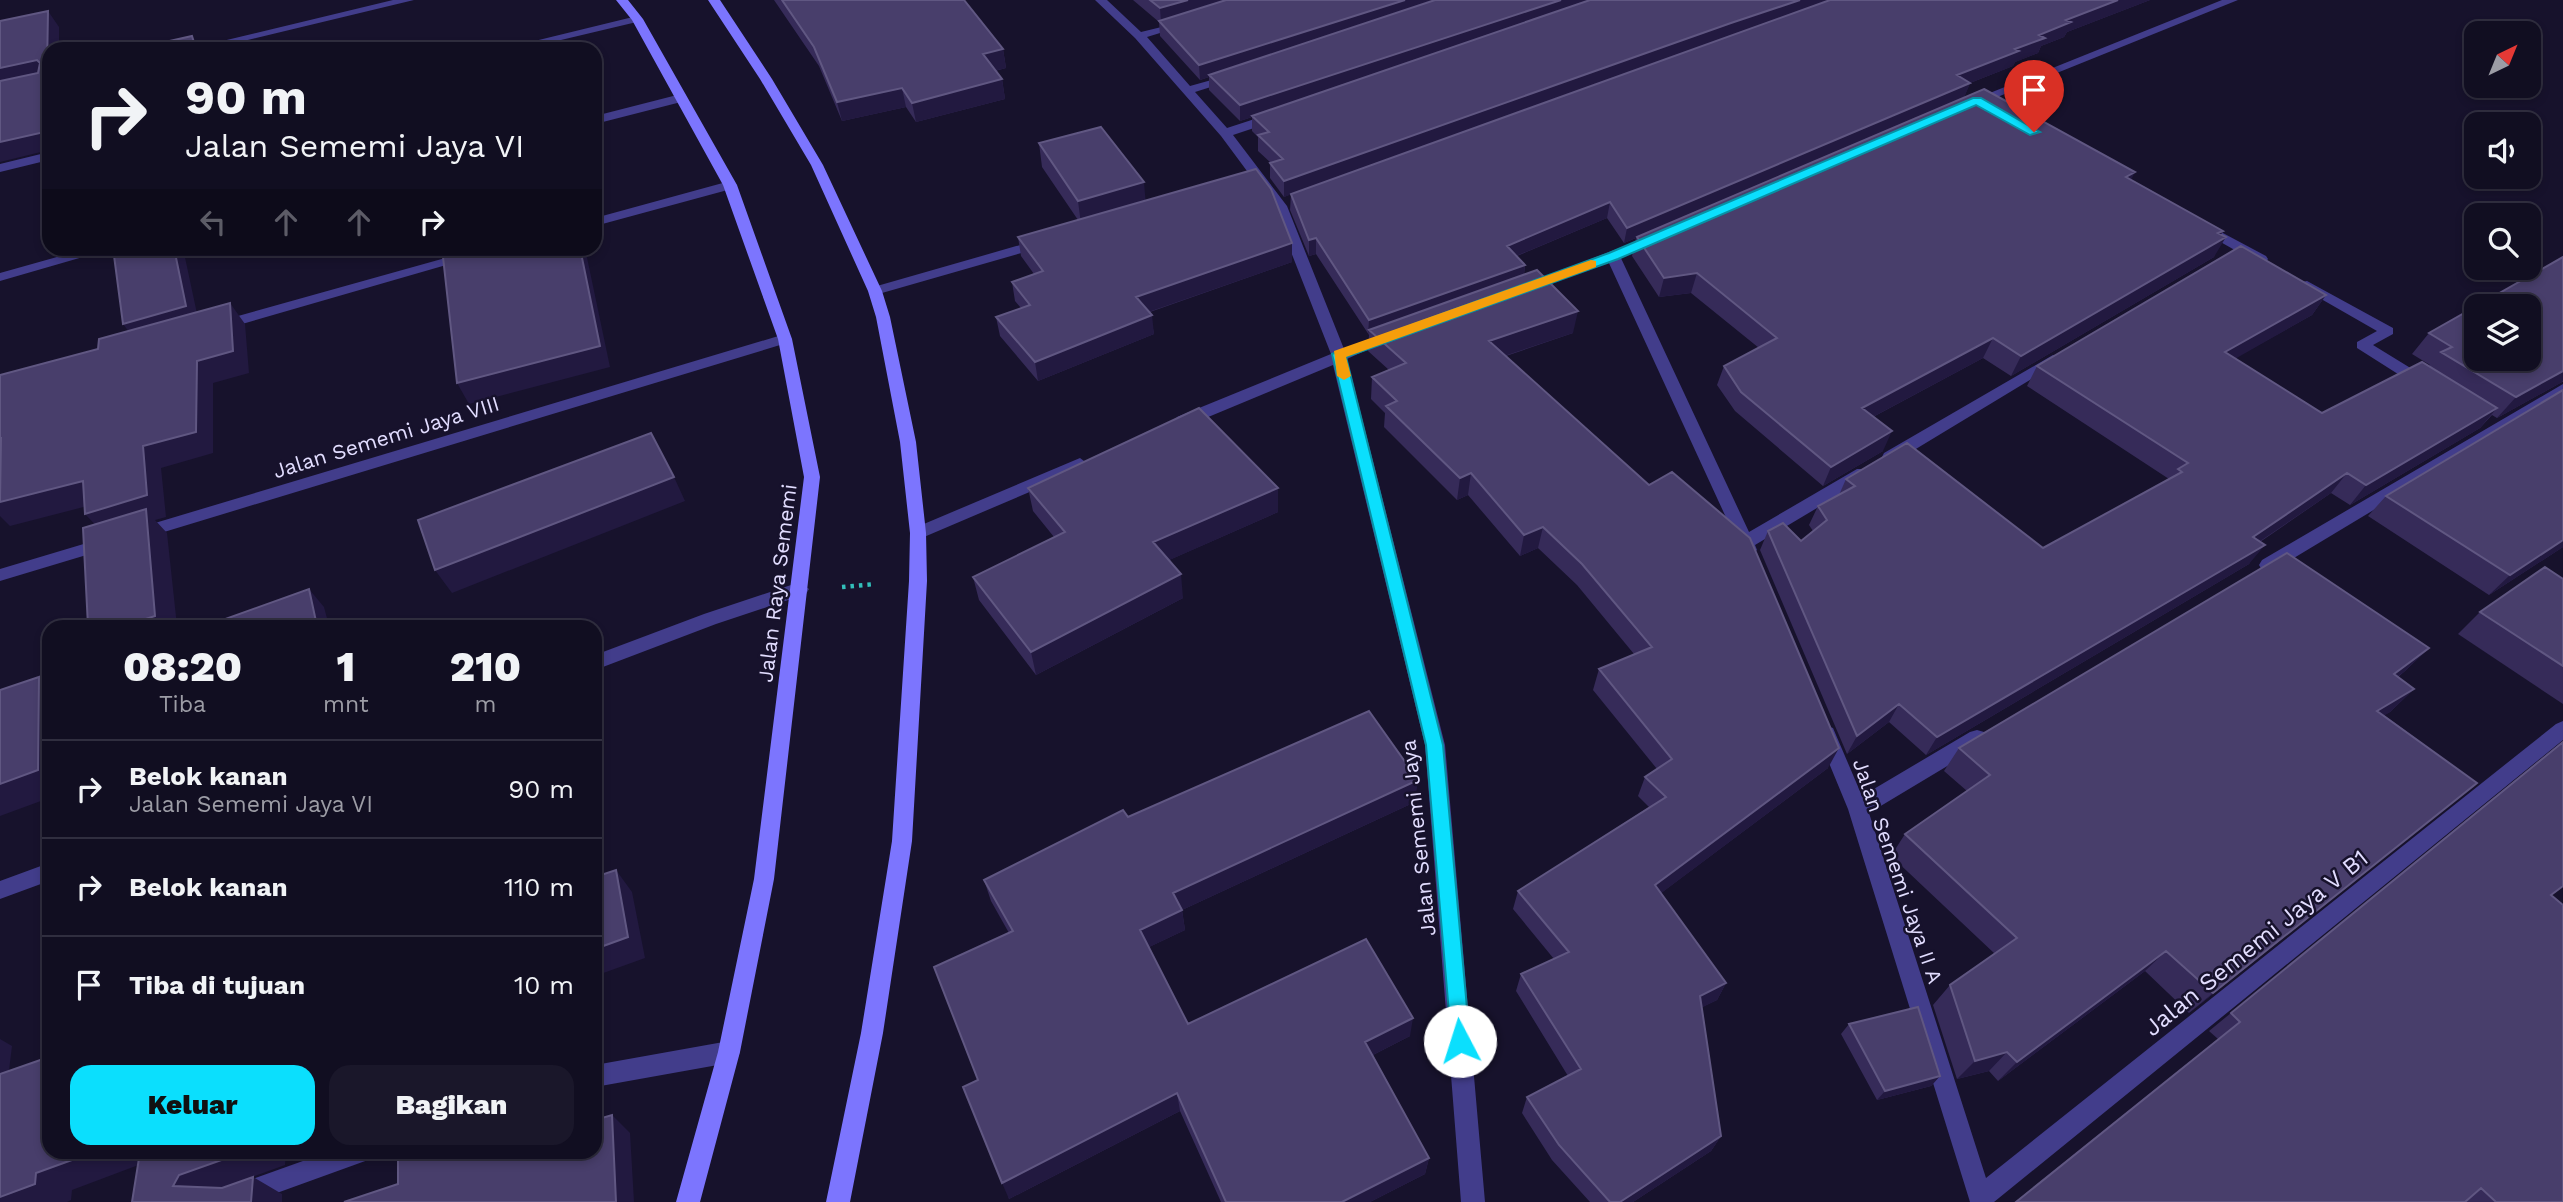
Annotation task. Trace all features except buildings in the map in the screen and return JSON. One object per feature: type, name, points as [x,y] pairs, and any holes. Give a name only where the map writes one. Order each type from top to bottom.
[{"type":"main road","name":"Jalan Raya Sememi","points":[[622,0],[637,19],[730,185],[785,339],[812,477],[764,878],[729,1052],[688,1202]]},
{"type":"main road","points":[[714,0],[766,79],[817,165],[875,291],[883,317],[908,442],[918,533],[918,581],[902,841],[872,1033],[838,1202]]},
{"type":"street","points":[[225,42],[408,0]]},
{"type":"street","name":"Jalan Sememi Jaya","points":[[1101,0],[1139,37],[1225,133],[1253,181],[1286,204],[1338,354],[1435,745],[1473,1202]]},
{"type":"street","points":[[1952,111],[2232,0]]},
{"type":"street","points":[[538,42],[637,19]]},
{"type":"street","points":[[1139,37],[1192,20]]},
{"type":"street","points":[[1186,91],[1238,75]]},
{"type":"street","points":[[602,118],[681,98]]},
{"type":"street","points":[[1977,100],[2000,113]]},
{"type":"street","points":[[1225,133],[1291,111]]},
{"type":"street","points":[[0,167],[42,158]]},
{"type":"street","points":[[602,220],[730,185]]},
{"type":"street","points":[[2194,221],[2237,252],[2286,272],[2388,331],[2362,345],[2441,394]]},
{"type":"street","points":[[1509,293],[1614,256],[1676,229]]},
{"type":"street","points":[[875,291],[1060,237]]},
{"type":"street","points":[[0,276],[76,256]]},
{"type":"street","points":[[202,330],[470,256]]},
{"type":"street","points":[[1614,256],[1756,567]]},
{"type":"street","points":[[1173,425],[1338,354],[1404,331]]},
{"type":"street","name":"Jalan Sememi Jaya VIII","points":[[0,575],[785,339]]},
{"type":"street","points":[[1746,542],[2066,353]]},
{"type":"street","points":[[2248,576],[2491,425],[2563,389]]},
{"type":"street","points":[[918,533],[1096,457]]},
{"type":"street","points":[[602,660],[800,589]]},
{"type":"street","name":"Jalan Sememi Jaya II A","points":[[1820,720],[1857,809],[1982,1200]]},
{"type":"street","name":"Jalan Sememi Jaya V B1","points":[[1982,1200],[2563,729]]},
{"type":"street","points":[[1857,809],[1988,732]]},
{"type":"street","points":[[0,890],[42,875]]},
{"type":"street","points":[[602,1075],[729,1052]]},
{"type":"street","points":[[219,1202],[340,1159]]},
{"type":"path","points":[[800,589],[918,581]]},
{"type":"slow traffic","points":[[1344,376],[1338,354],[1591,264]]},
{"type":"route","points":[[1460,1041],[1435,745],[1338,354],[1614,256],[1977,100],[2034,132]]}]
